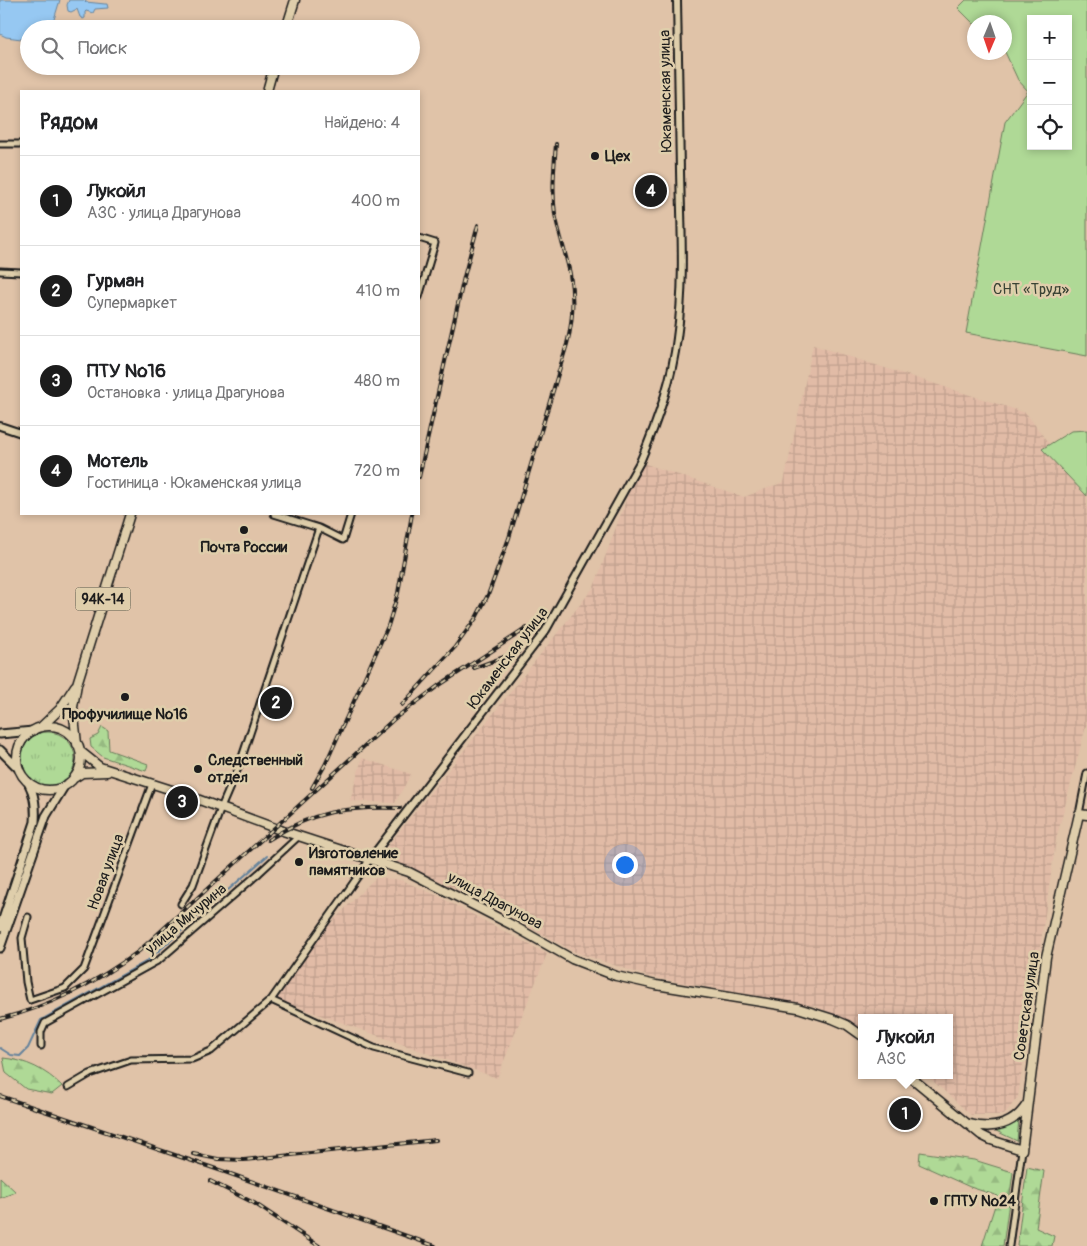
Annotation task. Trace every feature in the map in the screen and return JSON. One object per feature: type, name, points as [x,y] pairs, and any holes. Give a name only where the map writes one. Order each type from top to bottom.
[{"type":"main road","points":[[289,20],[295,0]]},
{"type":"main road","points":[[267,90],[271,75]]},
{"type":"main road","name":"94К-14","points":[[77,684],[130,515]]},
{"type":"main road","points":[[19,769],[17,757],[24,738],[60,709],[77,684]]},
{"type":"main road","points":[[28,782],[41,789],[49,790],[65,785],[74,778],[79,767],[73,707],[77,684]]},
{"type":"main road","points":[[0,734],[47,727],[62,730],[72,737],[78,747]]},
{"type":"main road","name":"улица Драгунова","points":[[78,747],[100,767],[283,831],[409,872],[512,925],[572,959],[616,976],[656,985],[798,1008],[832,1019],[858,1033]]},
{"type":"main road","points":[[0,750],[19,769],[28,782],[34,797],[36,812],[35,822],[0,928]]},
{"type":"main road","name":"улица Драгунова","points":[[74,778],[82,773],[118,773]]},
{"type":"main road","points":[[0,948],[46,816],[65,785]]},
{"type":"main road","name":"Советская улица","points":[[1022,1150],[1046,957],[1083,814]]},
{"type":"main road","points":[[913,1079],[966,1123],[991,1140],[1022,1150]]},
{"type":"main road","points":[[966,1123],[991,1127],[1004,1125],[1022,1112],[1028,1101]]},
{"type":"street","name":"Юкаменская улица","points":[[68,1087],[90,1074],[131,1060],[192,1059],[211,1051],[272,1000],[370,859],[546,630],[640,462],[664,397],[674,361],[680,314],[681,242],[678,0]]},
{"type":"street","points":[[0,144],[20,144]]},
{"type":"street","points":[[420,238],[435,243],[420,294]]},
{"type":"street","points":[[0,271],[20,272]]},
{"type":"street","points":[[0,426],[20,433]]},
{"type":"street","points":[[285,515],[319,528],[343,540],[351,515]]},
{"type":"street","points":[[180,904],[193,885],[221,808],[239,766],[319,528]]},
{"type":"street","name":"Советская улица","points":[[1083,814],[1087,773]]},
{"type":"street","name":"Новая улица","points":[[28,917],[22,938],[26,982],[30,1000],[65,988],[84,969],[152,784]]},
{"type":"street","name":"улица Мичурина","points":[[41,1046],[41,1032],[45,1023],[159,960],[300,835]]},
{"type":"street","points":[[272,1000],[374,1048],[468,1073]]},
{"type":"street","name":"Советская улица","points":[[1009,1246],[1022,1150]]},
{"type":"shaded area","points":[[813,345],[1026,413],[1087,495],[1087,722],[1056,840],[1018,1097],[1004,1115],[971,1115],[930,1079],[953,1079],[953,1014],[858,1014],[858,1027],[815,1006],[650,977],[575,952],[475,897],[395,861],[387,847],[594,587],[640,462],[744,497],[784,482]]},
{"type":"shaded area","points":[[362,758],[411,774],[395,803],[350,801]]},
{"type":"shaded area","points":[[378,877],[401,880],[438,896],[547,954],[497,1078],[275,999],[327,927]]},
{"type":"green space","name":"СНТ «Труд»","points":[[966,0],[1087,0],[1087,356],[966,333],[1005,122],[1027,92],[1027,150],[1072,150],[1072,15],[1027,15],[1027,90],[1018,80],[1009,60],[1012,60],[1012,15],[967,15],[967,17],[958,8]]},
{"type":"green space","points":[[1087,430],[1087,496],[1042,449],[1071,431]]},
{"type":"green space","points":[[102,727],[108,731],[109,750],[148,764],[146,771],[103,757],[91,747],[90,739],[98,735]]},
{"type":"green space","points":[[43,732],[53,732],[63,736],[71,744],[75,759],[71,774],[63,782],[53,786],[43,786],[33,782],[25,774],[21,764],[21,754],[25,744],[33,736]]},
{"type":"green space","points":[[3,1058],[20,1061],[35,1067],[49,1075],[62,1086],[52,1094],[26,1089],[6,1073]]},
{"type":"green space","points":[[1019,1118],[1017,1141],[992,1129],[1013,1124]]},
{"type":"green space","points":[[920,1152],[974,1160],[1013,1172],[1003,1246],[982,1246],[998,1196],[970,1187],[919,1164]]},
{"type":"green space","points":[[1027,1167],[1044,1171],[1036,1228],[1054,1236],[1052,1246],[1017,1246]]},
{"type":"green space","points":[[0,1177],[16,1192],[0,1198]]},
{"type":"water","points":[[0,0],[60,0],[54,20],[20,20],[20,39],[6,37],[0,34]]},
{"type":"water","points":[[69,0],[84,0],[86,2],[107,4],[108,8],[95,9],[93,13],[86,11],[85,18],[83,19],[80,17],[77,9],[71,12],[68,11],[67,5]]},
{"type":"waterway","points":[[0,1048],[11,1055],[20,1056],[28,1048],[41,1020],[147,961],[267,856]]},
{"type":"railway","points":[[402,705],[455,647],[476,618],[488,595],[509,538],[567,344],[572,318],[572,291],[570,274],[554,205],[553,188],[556,144]]},
{"type":"railway","points":[[420,473],[464,277],[478,225]]},
{"type":"railway","points":[[312,788],[325,765],[388,626],[398,593],[412,515]]},
{"type":"railway","points":[[0,1019],[19,1014],[73,992],[107,973],[139,951],[394,719],[438,686],[527,628]]},
{"type":"railway","points":[[474,668],[518,652]]},
{"type":"railway","points":[[268,840],[300,822],[331,812],[363,808],[400,808]]},
{"type":"railway","points":[[0,1096],[435,1246]]},
{"type":"railway","points":[[193,1154],[218,1159],[244,1160],[436,1140]]},
{"type":"railway","points":[[210,1181],[254,1203],[319,1246]]},
{"type":"place","name":"Цех","points":[[595,156]]},
{"type":"place","name":"Мотель","points":[[651,191]]},
{"type":"place","name":"Почта России","points":[[244,530]]},
{"type":"place","name":"Профучилище №16","points":[[125,697]]},
{"type":"place","name":"Гурман","points":[[276,703]]},
{"type":"place","name":"Следственный отдел","points":[[198,769]]},
{"type":"place","name":"ПТУ №16","points":[[182,802]]},
{"type":"place","name":"Изготовление памятников","points":[[299,862]]},
{"type":"place","name":"Лукойл","points":[[905,1114]]},
{"type":"place","name":"ГПТУ №24","points":[[934,1201]]}]
